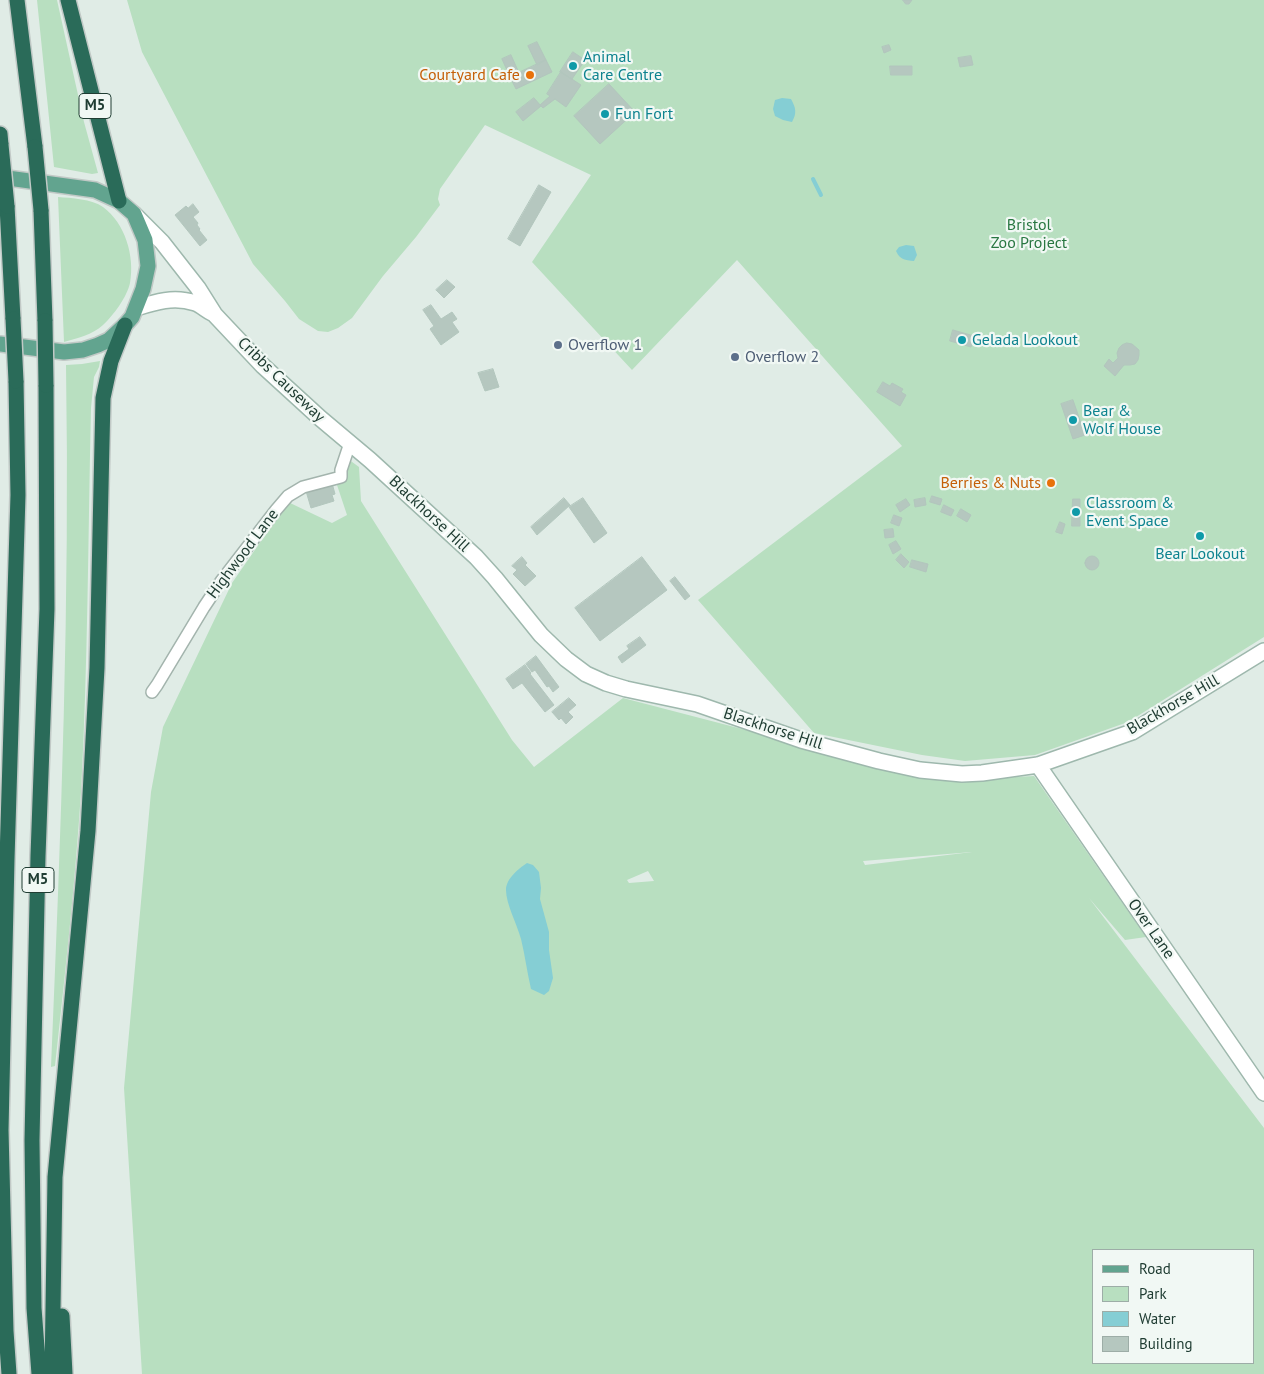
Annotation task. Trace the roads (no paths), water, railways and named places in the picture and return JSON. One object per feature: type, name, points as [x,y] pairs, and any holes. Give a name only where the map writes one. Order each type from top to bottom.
[{"type":"highway","name":"M5","points":[[17,0],[41,210],[45,321],[47,609],[38,856],[32,1140],[34,1308],[40,1374]]},
{"type":"highway","name":"M5","points":[[68,0],[118,201]]},
{"type":"highway","name":"M5","points":[[1,139],[7,206],[16,381],[18,495],[1,1130],[6,1331],[9,1374]]},
{"type":"highway","points":[[52,1374],[55,1177],[88,831],[97,668],[103,398],[111,360],[125,325]]},
{"type":"highway","points":[[55,1177],[65,1374]]},
{"type":"highway","name":"M5","points":[[0,1303],[6,1331]]},
{"type":"main road","points":[[0,177],[95,190],[118,201],[134,214],[145,240],[148,266],[143,289],[132,317],[109,340],[82,350],[64,352],[0,344]]},
{"type":"main road","name":"Cribbs Causeway","points":[[134,214],[168,250],[198,288],[215,315],[263,366],[350,443]]},
{"type":"main road","name":"Cribbs Causeway","points":[[136,308],[163,300],[180,300],[195,303],[215,315]]},
{"type":"main road","name":"Blackhorse Hill","points":[[350,443],[476,557],[541,635],[566,659],[593,676],[626,689],[697,704],[801,740],[879,761],[920,770],[962,774],[1038,765],[1132,732],[1264,651]]},
{"type":"main road","name":"Over Lane","points":[[1038,765],[1264,1093]]},
{"type":"street","name":"Highwood Lane","points":[[152,692],[222,580],[276,510],[288,496],[303,487],[341,477],[341,470],[350,443]]},
{"type":"water","points":[[782,98],[791,99],[794,105],[795,116],[792,122],[775,116],[773,109],[775,100]]},
{"type":"water","points":[[906,245],[914,246],[917,255],[914,261],[903,259],[896,251],[899,247]]},
{"type":"water","points":[[527,863],[533,865],[539,872],[540,899],[549,932],[549,950],[553,978],[549,991],[544,995],[531,989],[521,939],[506,896],[510,878]]},
{"type":"waterway","points":[[813,179],[821,195]]},
{"type":"place","name":"Animal Care Centre","points":[[573,66]]},
{"type":"place","name":"Courtyard Cafe","points":[[530,75]]},
{"type":"place","name":"Fun Fort","points":[[605,114]]},
{"type":"place","name":"Gelada Lookout","points":[[962,340]]},
{"type":"place","name":"Overflow 1","points":[[558,345]]},
{"type":"place","name":"Overflow 2","points":[[735,357]]},
{"type":"place","name":"Bear & Wolf House","points":[[1073,420]]},
{"type":"place","name":"Berries & Nuts","points":[[1051,483]]},
{"type":"place","name":"Classroom & Event Space","points":[[1076,512]]},
{"type":"place","name":"Bear Lookout","points":[[1200,536]]},
{"type":"park label","name":"Bristol Zoo Project","points":[[1029,234]]}]
